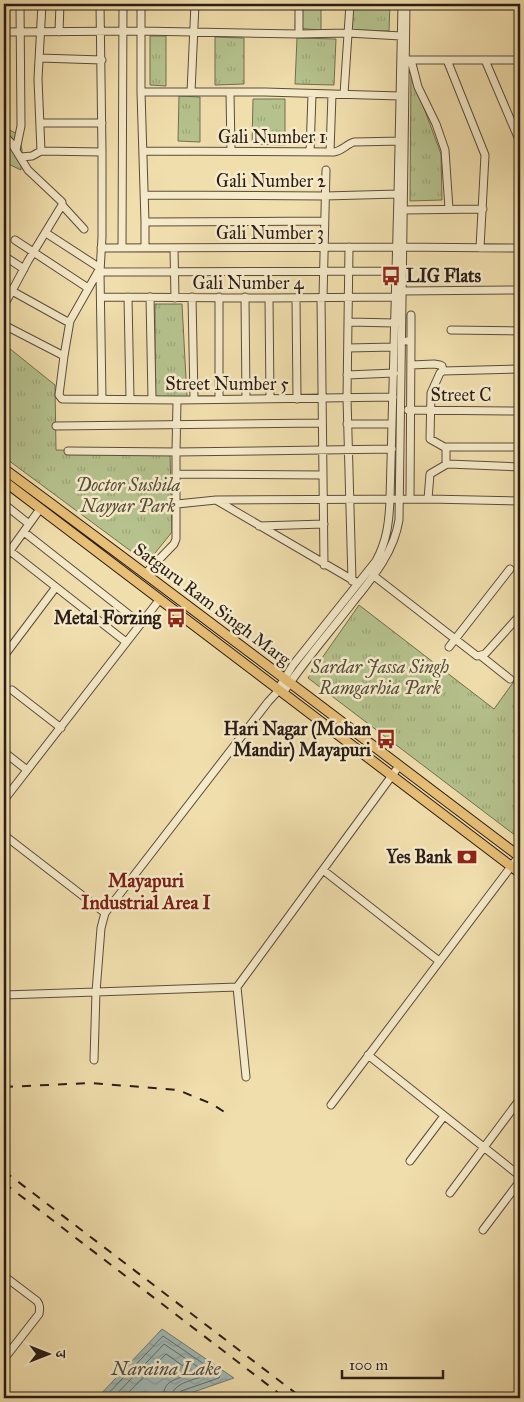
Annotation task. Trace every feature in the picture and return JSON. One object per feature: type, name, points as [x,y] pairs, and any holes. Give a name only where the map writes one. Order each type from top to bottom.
[{"type":"main road","name":"Satguru Ram Singh Marg","points":[[4,469],[146,573],[520,857]]},
{"type":"main road","name":"Satguru Ram Singh Marg","points":[[4,481],[520,873]]},
{"type":"street","points":[[16,150],[21,126],[20,4]]},
{"type":"street","points":[[41,151],[39,58],[42,4]]},
{"type":"street","points":[[59,32],[60,4]]},
{"type":"street","points":[[100,4],[102,60],[100,270],[102,398]]},
{"type":"street","points":[[122,4],[122,248]]},
{"type":"street","points":[[141,4],[145,248]]},
{"type":"street","points":[[191,92],[195,4]]},
{"type":"street","points":[[299,4],[299,34]]},
{"type":"street","points":[[344,94],[350,4]]},
{"type":"street","points":[[402,4],[401,36],[406,60],[436,124],[445,150],[449,209]]},
{"type":"street","points":[[94,1060],[96,992],[101,928],[105,914],[268,702],[374,576],[395,539],[400,520],[402,291],[398,194],[406,60],[406,4]]},
{"type":"street","points":[[4,32],[348,33],[401,36]]},
{"type":"street","points":[[39,58],[102,60]]},
{"type":"street","points":[[406,60],[520,60]]},
{"type":"street","points":[[287,681],[293,665],[355,582],[376,560],[388,534],[396,271],[403,210],[400,96],[406,60]]},
{"type":"street","points":[[447,60],[485,156],[480,248]]},
{"type":"street","points":[[485,60],[520,142]]},
{"type":"street","points":[[141,92],[400,96]]},
{"type":"street","points":[[230,92],[232,151]]},
{"type":"street","points":[[310,152],[312,94]]},
{"type":"street","points":[[330,152],[332,94]]},
{"type":"street","points":[[40,123],[102,123]]},
{"type":"street","points":[[4,135],[21,157],[28,170],[59,197],[62,205],[84,229]]},
{"type":"street","name":"Gali Number 1","points":[[142,151],[338,152],[354,142],[401,141]]},
{"type":"street","points":[[21,157],[32,156],[41,151],[102,152]]},
{"type":"street","points":[[324,565],[322,298],[326,170]]},
{"type":"street","points":[[519,248],[520,179]]},
{"type":"street","name":"Gali Number 2","points":[[144,195],[325,196],[398,194]]},
{"type":"street","points":[[4,304],[62,205]]},
{"type":"street","points":[[403,210],[483,209]]},
{"type":"street","points":[[145,222],[324,220]]},
{"type":"street","points":[[46,233],[100,270],[396,271]]},
{"type":"street","points":[[15,240],[88,288]]},
{"type":"street","points":[[350,247],[347,424],[355,582]]},
{"type":"street","name":"Gali Number 3","points":[[101,248],[519,248]]},
{"type":"street","points":[[174,248],[175,298]]},
{"type":"street","points":[[4,256],[24,269]]},
{"type":"street","points":[[4,325],[64,356],[70,320],[100,270]]},
{"type":"street","points":[[4,286],[66,321],[70,320]]},
{"type":"street","points":[[402,291],[520,290]]},
{"type":"street","name":"Gali Number 4","points":[[101,297],[396,297]]},
{"type":"street","points":[[128,297],[130,399]]},
{"type":"street","points":[[150,297],[152,399]]},
{"type":"street","points":[[219,297],[219,399]]},
{"type":"street","points":[[245,297],[246,399]]},
{"type":"street","points":[[192,298],[194,399]]},
{"type":"street","points":[[270,298],[270,398]]},
{"type":"street","points":[[296,298],[297,398]]},
{"type":"street","points":[[410,499],[411,315]]},
{"type":"street","points":[[349,322],[395,323]]},
{"type":"street","points":[[451,330],[520,331]]},
{"type":"street","points":[[402,341],[411,340]]},
{"type":"street","points":[[348,348],[394,347]]},
{"type":"street","name":"Street Number 5","points":[[64,356],[59,395],[62,399],[393,398]]},
{"type":"street","points":[[411,364],[438,364],[442,366],[443,371]]},
{"type":"street","points":[[520,369],[443,371],[440,373],[431,393],[430,410],[430,439],[446,448],[520,448]]},
{"type":"street","points":[[347,375],[394,373]]},
{"type":"street","points":[[146,573],[174,544],[176,534],[177,400]]},
{"type":"street","name":"Street C","points":[[393,410],[520,411]]},
{"type":"street","points":[[56,426],[322,423]]},
{"type":"street","points":[[347,424],[392,424]]},
{"type":"street","points":[[446,448],[447,464]]},
{"type":"street","points":[[68,451],[392,450]]},
{"type":"street","points":[[428,499],[430,474],[447,464],[520,467]]},
{"type":"street","points":[[176,474],[323,474]]},
{"type":"street","points":[[177,504],[216,500],[428,499],[520,501]]},
{"type":"street","points":[[216,500],[355,582]]},
{"type":"street","points":[[4,504],[29,524]]},
{"type":"street","points":[[4,559],[40,509]]},
{"type":"street","points":[[259,526],[324,524]]},
{"type":"street","points":[[24,532],[141,624]]},
{"type":"street","points":[[10,551],[126,642]]},
{"type":"street","points":[[449,647],[510,569]]},
{"type":"street","points":[[374,576],[454,639],[477,656],[481,656],[496,670],[510,679]]},
{"type":"street","points":[[4,656],[56,587]]},
{"type":"street","points":[[4,800],[160,599]]},
{"type":"street","points":[[481,656],[485,654],[520,615]]},
{"type":"street","points":[[12,690],[61,728]]},
{"type":"street","points":[[4,752],[27,770]]},
{"type":"street","points":[[246,1077],[237,987],[400,766]]},
{"type":"street","points":[[4,835],[105,914]]},
{"type":"street","points":[[331,1105],[511,866],[520,857]]},
{"type":"street","points":[[324,870],[440,961]]},
{"type":"street","points":[[4,995],[237,987]]},
{"type":"street","points":[[368,1055],[520,1176]]},
{"type":"street","points":[[450,1193],[520,1099]]},
{"type":"street","points":[[410,1161],[444,1116]]},
{"type":"street","points":[[483,1230],[520,1180]]},
{"type":"street","points":[[4,1276],[40,1304],[39,1314],[4,1359]]},
{"type":"green space","points":[[296,4],[321,4],[321,30],[295,28]]},
{"type":"green space","points":[[348,4],[390,4],[389,31],[348,31]]},
{"type":"green space","points":[[150,36],[166,36],[166,86],[150,85]]},
{"type":"green space","points":[[215,37],[244,38],[244,84],[215,85]]},
{"type":"green space","points":[[297,38],[336,39],[334,85],[295,84]]},
{"type":"green space","points":[[411,73],[441,154],[442,200],[410,201]]},
{"type":"green space","points":[[179,96],[200,97],[200,142],[178,141]]},
{"type":"green space","points":[[253,99],[285,99],[285,145],[252,144]]},
{"type":"green space","points":[[4,127],[19,135],[22,150],[21,170],[4,162]]},
{"type":"green space","points":[[155,304],[182,304],[187,397],[155,396]]},
{"type":"green space","name":"Doctor Sushila Nayyar Park","points":[[4,344],[55,385],[56,450],[170,452],[172,532],[147,563],[4,457]]},
{"type":"green space","name":"Sardar Jassa Singh Ramgarhia Park","points":[[359,605],[494,709],[520,673],[520,839],[308,678]]},
{"type":"water","name":"Naraina Lake","points":[[162,1329],[234,1378],[176,1398],[97,1398]]},
{"type":"railway","points":[[4,1087],[91,1083],[178,1090],[212,1104],[229,1115]]},
{"type":"railway","points":[[4,1171],[302,1398]]},
{"type":"railway","points":[[4,1183],[285,1398]]},
{"type":"place","name":"LIG Flats","points":[[391,276]]},
{"type":"place","name":"Metal Forzing","points":[[176,618]]},
{"type":"place","name":"Hari Nagar (Mohan Mandir) Mayapuri","points":[[386,739]]},
{"type":"place","name":"Yes Bank","points":[[467,857]]},
{"type":"district","name":"Mayapuri Industrial Area I","points":[[146,891]]}]
